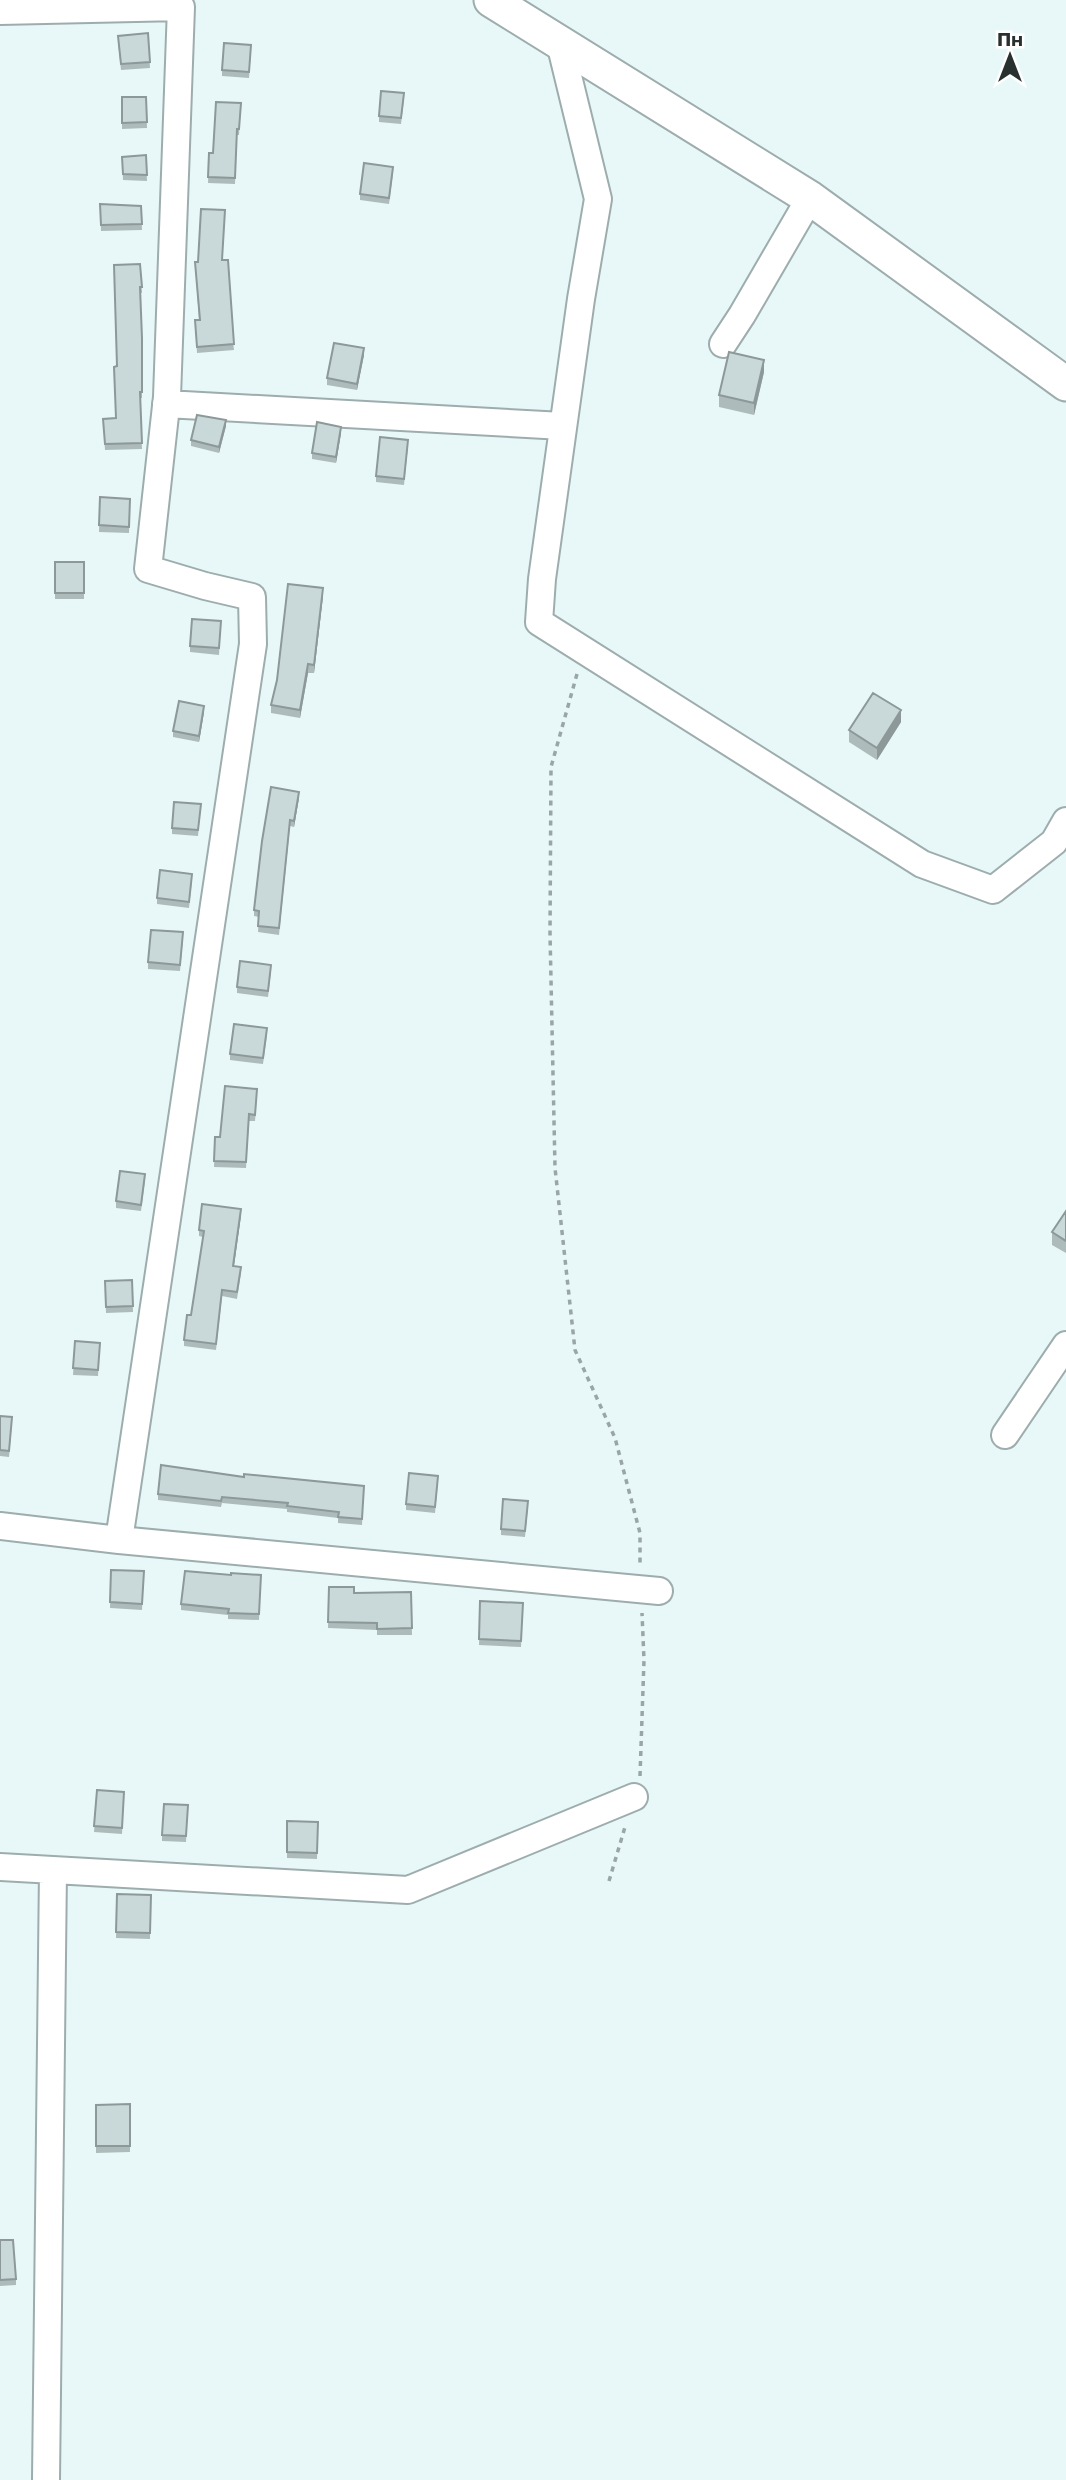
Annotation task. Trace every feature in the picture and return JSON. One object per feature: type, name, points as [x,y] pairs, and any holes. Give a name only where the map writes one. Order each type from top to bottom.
[{"type":"main road","points":[[491,0],[810,198],[1066,384]]},
{"type":"street","points":[[0,11],[182,3],[166,404],[148,569],[252,597],[253,644],[119,1540]]},
{"type":"street","points":[[560,43],[598,199],[542,579],[540,622],[922,864],[993,890],[1054,842],[1066,821]]},
{"type":"street","points":[[723,344],[743,315],[810,198]]},
{"type":"street","points":[[166,404],[563,426]]},
{"type":"street","points":[[1005,1435],[1066,1345]]},
{"type":"street","points":[[0,1525],[119,1540],[650,1590]]},
{"type":"street","points":[[0,1867],[408,1890],[634,1797]]},
{"type":"street","points":[[46,2480],[53,1870]]},
{"type":"path","points":[[584,652],[551,767],[550,933],[555,1168],[575,1350],[615,1438],[640,1533],[650,1590],[644,1660],[642,1772],[609,1881]]},
{"type":"building","points":[[148,33],[150,62],[121,64],[118,36]]},
{"type":"building","points":[[224,43],[251,45],[249,72],[222,70]]},
{"type":"building","points":[[381,91],[404,93],[401,118],[379,116]]},
{"type":"building","points":[[122,97],[146,97],[147,122],[122,123]]},
{"type":"building","points":[[216,102],[241,103],[235,178],[208,177],[209,153],[213,153]]},
{"type":"building","points":[[146,155],[147,175],[123,174],[122,157]]},
{"type":"building","points":[[364,163],[393,167],[389,198],[360,194]]},
{"type":"building","points":[[100,204],[141,206],[142,224],[101,225]]},
{"type":"building","points":[[201,209],[225,210],[222,260],[228,260],[234,344],[197,347],[195,320],[200,320],[195,262],[198,262]]},
{"type":"building","points":[[140,264],[142,443],[105,444],[103,419],[116,418],[114,265]]},
{"type":"building","points":[[334,343],[364,348],[357,384],[327,378]]},
{"type":"building","points":[[729,352],[764,360],[754,403],[719,395]]},
{"type":"building","points":[[197,415],[226,420],[219,447],[191,440]]},
{"type":"building","points":[[317,422],[341,427],[336,457],[312,453]]},
{"type":"building","points":[[380,437],[408,440],[404,479],[376,476]]},
{"type":"building","points":[[100,497],[130,499],[129,527],[99,525]]},
{"type":"building","points":[[55,562],[84,562],[84,593],[55,593]]},
{"type":"building","points":[[288,584],[323,588],[314,665],[308,664],[300,710],[271,705],[277,680]]},
{"type":"building","points":[[192,619],[221,621],[219,648],[190,646]]},
{"type":"building","points":[[873,693],[901,710],[877,748],[849,730]]},
{"type":"building","points":[[179,701],[204,706],[199,736],[173,731]]},
{"type":"building","points":[[271,787],[299,792],[294,821],[290,820],[279,928],[258,926],[259,911],[254,910]]},
{"type":"building","points":[[174,802],[201,804],[198,830],[172,828]]},
{"type":"building","points":[[160,870],[192,874],[189,902],[157,898]]},
{"type":"building","points":[[151,930],[183,932],[180,965],[148,962]]},
{"type":"building","points":[[240,961],[271,965],[268,991],[237,987]]},
{"type":"building","points":[[234,1024],[267,1028],[263,1058],[230,1054]]},
{"type":"building","points":[[225,1086],[257,1089],[255,1115],[249,1114],[246,1162],[214,1161],[215,1137],[220,1137]]},
{"type":"building","points":[[120,1171],[145,1174],[141,1205],[116,1201]]},
{"type":"building","points":[[202,1204],[241,1209],[233,1266],[241,1267],[237,1292],[222,1290],[216,1344],[184,1340],[187,1315],[191,1315],[204,1231],[199,1230]]},
{"type":"building","points":[[1066,1211],[1066,1241],[1052,1232]]},
{"type":"building","points":[[132,1280],[133,1306],[106,1307],[105,1281]]},
{"type":"building","points":[[75,1341],[100,1343],[98,1370],[73,1368]]},
{"type":"building","points":[[0,1416],[12,1417],[9,1451],[0,1450]]},
{"type":"building","points":[[161,1465],[244,1477],[244,1474],[364,1486],[362,1519],[338,1517],[339,1512],[287,1506],[288,1503],[222,1497],[221,1501],[158,1494]]},
{"type":"building","points":[[409,1473],[438,1476],[435,1507],[406,1504]]},
{"type":"building","points":[[503,1499],[528,1501],[525,1531],[501,1529]]},
{"type":"building","points":[[111,1570],[144,1571],[142,1604],[110,1602]]},
{"type":"building","points":[[185,1571],[261,1575],[259,1614],[228,1613],[229,1609],[181,1604]]},
{"type":"building","points":[[329,1587],[354,1587],[354,1593],[411,1592],[412,1628],[377,1629],[377,1623],[328,1622]]},
{"type":"building","points":[[480,1601],[523,1603],[521,1641],[479,1639]]},
{"type":"building","points":[[97,1790],[124,1792],[122,1828],[94,1826]]},
{"type":"building","points":[[164,1804],[188,1805],[186,1836],[162,1835]]},
{"type":"building","points":[[287,1821],[318,1822],[317,1853],[287,1852]]},
{"type":"building","points":[[117,1894],[151,1895],[150,1933],[116,1932]]},
{"type":"building","points":[[130,2104],[130,2146],[96,2146],[96,2105]]},
{"type":"building","points":[[0,2240],[13,2240],[16,2279],[0,2280]]}]
